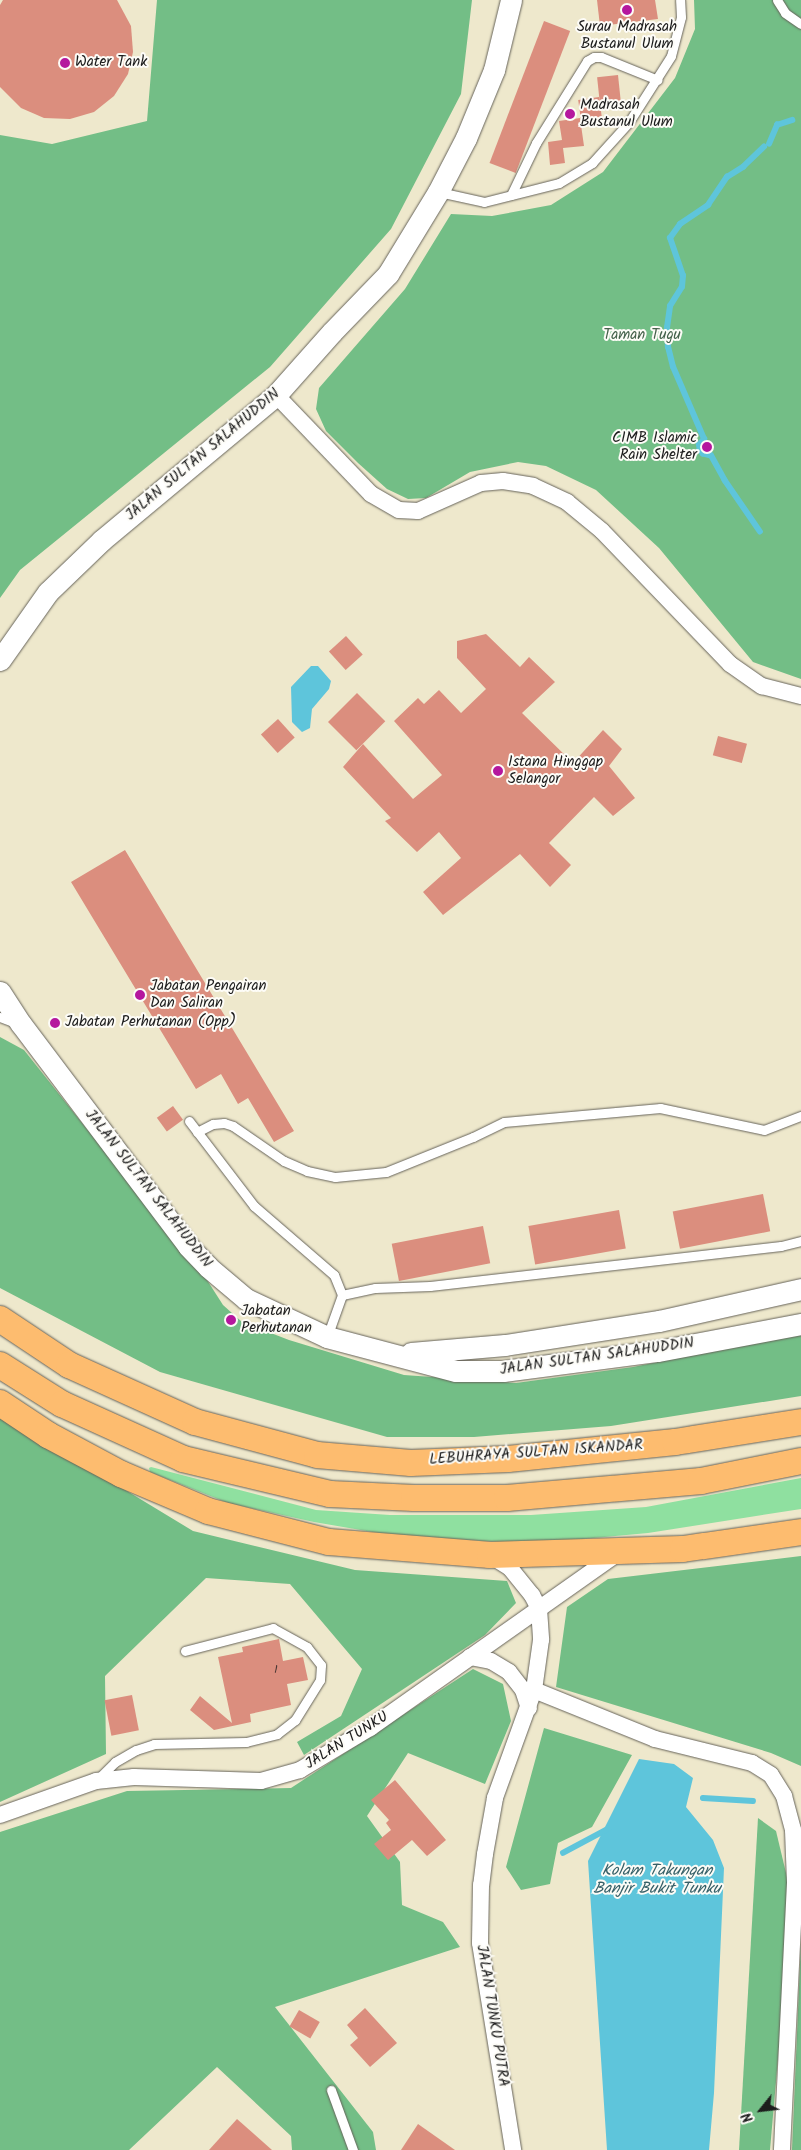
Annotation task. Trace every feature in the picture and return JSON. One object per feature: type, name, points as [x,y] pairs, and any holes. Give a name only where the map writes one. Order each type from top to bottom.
[{"type":"main road","name":"LEBUHRAYA SULTAN ISKANDAR","points":[[0,1319],[69,1365],[195,1422],[317,1455],[411,1462],[508,1459],[675,1442],[801,1422]]},
{"type":"main road","points":[[0,1365],[62,1404],[139,1441],[183,1459],[330,1494],[414,1498],[507,1498],[701,1481],[801,1461]]},
{"type":"main road","points":[[0,1403],[48,1435],[121,1474],[208,1511],[329,1542],[490,1555],[702,1547],[801,1532]]},
{"type":"street","name":"JALAN SULTAN SALAHUDDIN","points":[[0,660],[17,633],[54,585],[102,540],[276,395],[332,332],[388,274],[438,192],[466,138],[494,70],[511,0]]},
{"type":"street","points":[[276,395],[372,494],[399,510],[418,511],[481,483],[503,481],[533,486],[567,502],[602,531],[730,664],[762,686],[801,696]]},
{"type":"street","name":"JALAN SULTAN SALAHUDDIN","points":[[0,992],[21,1024],[188,1246],[208,1267],[246,1299],[327,1337],[456,1371],[503,1371],[658,1351],[801,1324]]},
{"type":"street","name":"JALAN SULTAN SALAHUDDIN","points":[[393,1354],[505,1345],[659,1321],[801,1289]]},
{"type":"street","name":"JALAN TUNKU","points":[[0,1815],[96,1781],[134,1777],[261,1780],[281,1777],[300,1770],[334,1751],[620,1551]]},
{"type":"street","name":"JALAN TUNKU PUTRA","points":[[490,1555],[510,1568],[522,1580],[539,1609],[541,1640],[534,1690],[529,1708],[495,1798],[485,1854],[482,1885],[480,1943],[514,2150]]},
{"type":"street","points":[[470,1657],[491,1661],[509,1672],[523,1690],[529,1708]]},
{"type":"street","points":[[534,1690],[655,1740],[752,1762],[771,1776],[784,1796],[793,1830],[795,1883],[782,2150]]},
{"type":"lane","points":[[438,192],[484,202],[559,183],[592,163],[629,122],[658,80],[671,56],[681,17],[680,0]]},
{"type":"lane","points":[[777,0],[785,14],[801,24]]},
{"type":"lane","points":[[511,195],[536,143],[587,61],[594,57],[601,57],[658,80]]},
{"type":"lane","points":[[0,1017],[21,1024]]},
{"type":"lane","points":[[197,1132],[213,1124],[224,1123],[234,1126],[284,1161],[307,1171],[335,1177],[386,1172],[473,1137],[504,1122],[660,1108],[764,1130],[801,1116]]},
{"type":"lane","points":[[189,1121],[254,1206],[334,1274],[342,1295],[327,1337]]},
{"type":"lane","points":[[342,1295],[375,1288],[430,1286],[780,1246],[801,1241]]},
{"type":"lane","points":[[96,1781],[119,1759],[136,1750],[154,1744],[246,1742],[276,1734],[295,1720],[320,1680],[321,1665],[307,1647],[273,1628],[185,1651]]},
{"type":"lane","points":[[331,2090],[353,2150]]},
{"type":"green space","points":[[157,0],[472,0],[461,94],[391,229],[270,367],[20,570],[0,598],[0,135],[52,144],[147,121]]},
{"type":"green space","name":"Taman Tugu","points":[[694,0],[801,0],[801,679],[753,662],[659,548],[596,490],[546,466],[518,462],[470,472],[426,498],[408,499],[387,489],[358,463],[326,431],[316,409],[319,388],[405,289],[451,214],[492,216],[551,205],[603,172],[675,78],[695,29]]},
{"type":"green space","points":[[0,1037],[24,1050],[207,1280],[223,1305],[242,1322],[289,1340],[404,1375],[516,1383],[633,1367],[801,1333],[801,1396],[611,1426],[474,1437],[387,1437],[160,1372],[0,1288]]},
{"type":"green space","points":[[0,1414],[193,1531],[355,1570],[507,1581],[516,1603],[485,1635],[304,1755],[297,1742],[341,1716],[362,1669],[290,1584],[206,1578],[105,1676],[106,1754],[0,1802]]},
{"type":"green space","points":[[149,1468],[316,1510],[390,1515],[531,1515],[646,1507],[801,1478],[801,1509],[648,1533],[528,1544],[390,1535],[314,1522],[228,1503],[150,1472]]},
{"type":"green space","points":[[801,1556],[801,1766],[771,1753],[556,1687],[567,1607],[608,1579]]},
{"type":"green space","points":[[473,1669],[503,1684],[511,1721],[485,1784],[408,1753],[367,1816],[400,1862],[402,1905],[443,1922],[460,1947],[275,2007],[373,2132],[376,2150],[292,2150],[291,2136],[217,2067],[129,2150],[0,2150],[0,1832],[127,1791],[291,1788]]},
{"type":"green space","points":[[544,1728],[632,1755],[592,1827],[558,1843],[550,1884],[521,1890],[506,1867]]},
{"type":"green space","points":[[758,1818],[776,1831],[792,1898],[770,2150],[739,2150]]},
{"type":"green space","points":[[801,1941],[801,2150],[792,2150]]},
{"type":"water","points":[[311,666],[318,666],[331,681],[329,689],[312,709],[310,728],[302,732],[292,722],[291,687]]},
{"type":"water","name":"Kolam Takungan Banjir Bukit Tunku","points":[[639,1759],[674,1764],[693,1778],[686,1807],[713,1840],[724,1868],[714,2093],[709,2150],[607,2150],[588,1861]]},
{"type":"building","name":"Water Tank","points":[[3,0],[117,0],[131,26],[133,52],[128,74],[114,96],[94,112],[70,119],[44,118],[21,108],[0,87],[0,5]]},
{"type":"building","name":"Surau Madrasah Bustanul Ulum","points":[[597,0],[655,0],[658,19],[600,26]]},
{"type":"building","points":[[544,21],[570,31],[516,173],[490,163]]},
{"type":"building","points":[[618,75],[621,102],[600,104],[597,77]]},
{"type":"building","points":[[599,97],[603,124],[582,127],[578,100]]},
{"type":"building","points":[[580,118],[584,146],[563,148],[565,163],[550,165],[548,142],[562,140],[559,121]]},
{"type":"building","name":"Istana Hinggap Selangor","points":[[486,634],[520,667],[529,657],[555,682],[522,713],[573,763],[603,730],[622,749],[609,766],[635,798],[613,816],[594,797],[549,843],[571,865],[550,887],[520,854],[443,915],[423,892],[461,858],[439,832],[417,852],[385,821],[391,818],[343,767],[363,744],[413,799],[442,775],[394,721],[418,698],[424,704],[439,690],[461,713],[486,689],[457,658],[457,641]]},
{"type":"building","points":[[346,636],[363,655],[346,670],[329,651]]},
{"type":"building","points":[[357,693],[385,721],[356,750],[328,722]]},
{"type":"building","points":[[278,719],[295,738],[278,753],[261,734]]},
{"type":"building","points":[[718,736],[747,744],[742,763],[713,755]]},
{"type":"building","points":[[125,850],[294,1131],[274,1142],[248,1098],[238,1104],[221,1074],[196,1089],[71,882]]},
{"type":"building","points":[[173,1106],[183,1120],[167,1132],[157,1118]]},
{"type":"building","points":[[763,1194],[770,1231],[680,1249],[673,1212]]},
{"type":"building","points":[[619,1210],[626,1248],[535,1264],[528,1226]]},
{"type":"building","points":[[483,1226],[490,1263],[399,1281],[392,1244]]},
{"type":"building","points":[[279,1639],[283,1661],[303,1657],[308,1680],[287,1684],[291,1705],[250,1714],[251,1722],[214,1730],[190,1710],[200,1696],[232,1723],[218,1657],[243,1652],[242,1647]]},
{"type":"building","points":[[132,1695],[139,1730],[111,1736],[105,1700]]},
{"type":"building","points":[[395,1780],[446,1840],[427,1856],[412,1840],[388,1860],[374,1844],[391,1830],[386,1823],[389,1820],[371,1800]]},
{"type":"building","points":[[365,2008],[397,2043],[370,2067],[350,2045],[358,2038],[347,2025]]},
{"type":"building","points":[[299,2010],[320,2022],[310,2038],[290,2026]]},
{"type":"building","points":[[237,2119],[272,2150],[209,2150]]},
{"type":"building","points":[[418,2124],[455,2150],[401,2150]]},
{"type":"waterway","points":[[769,144],[777,125],[792,120]]},
{"type":"waterway","points":[[760,532],[725,481],[711,456],[703,454],[700,450],[699,445],[704,439],[673,367],[668,347],[667,328],[670,306],[682,287],[683,276],[670,238],[680,224],[708,205],[727,177],[743,167],[764,147]]},
{"type":"waterway","points":[[703,1798],[753,1801]]},
{"type":"waterway","points":[[563,1853],[608,1829]]},
{"type":"place","name":"Surau Madrasah Bustanul Ulum","points":[[627,10]]},
{"type":"place","name":"Water Tank","points":[[65,63]]},
{"type":"place","name":"Madrasah Bustanul Ulum","points":[[570,114]]},
{"type":"place","name":"CIMB Islamic Rain Shelter","points":[[707,447]]},
{"type":"place","name":"Istana Hinggap Selangor","points":[[498,771]]},
{"type":"place","name":"Jabatan Pengairan Dan Saliran","points":[[140,995]]},
{"type":"place","name":"Jabatan Perhutanan (Opp)","points":[[55,1023]]},
{"type":"place","name":"Jabatan Perhutanan","points":[[231,1320]]}]
